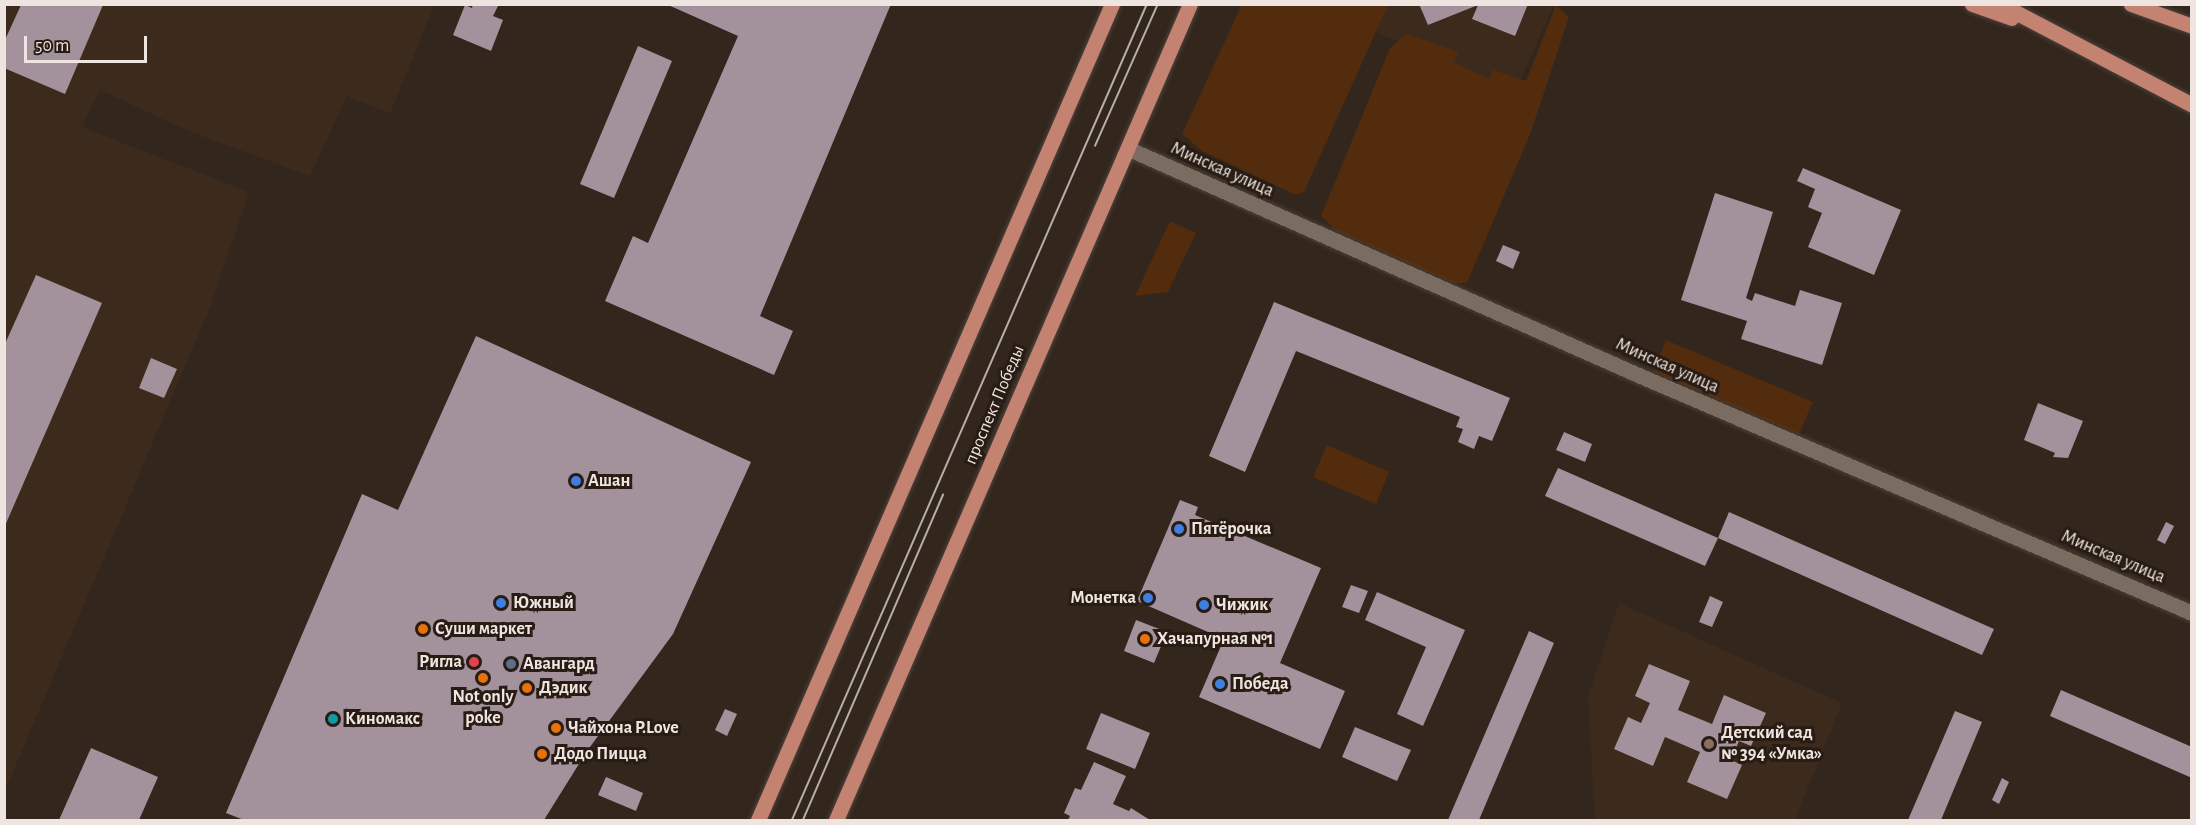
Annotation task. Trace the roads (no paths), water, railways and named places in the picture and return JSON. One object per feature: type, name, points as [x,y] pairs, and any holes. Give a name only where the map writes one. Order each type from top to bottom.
[{"type":"main road","points":[[758,820],[1112,4]]},
{"type":"main road","name":"проспект Победы","points":[[836,820],[1190,4]]},
{"type":"main road","points":[[1972,4],[2066,36]]},
{"type":"main road","points":[[2001,4],[2066,36],[2192,105]]},
{"type":"main road","points":[[2131,4],[2192,26]]},
{"type":"street","name":"Минская улица","points":[[1129,149],[1636,374],[2192,613]]},
{"type":"tram line","points":[[792,820],[1147,4]]},
{"type":"tram line","points":[[1095,146],[1158,4]]},
{"type":"tram line","points":[[803,820],[943,495]]},
{"type":"place","name":"Ашан","points":[[576,481]]},
{"type":"place","name":"Пятёрочка","points":[[1179,529]]},
{"type":"place","name":"Монетка","points":[[1148,598]]},
{"type":"place","name":"Южный","points":[[501,603]]},
{"type":"place","name":"Чижик","points":[[1204,605]]},
{"type":"place","name":"Суши маркет","points":[[423,629]]},
{"type":"place","name":"Хачапурная №1","points":[[1145,639]]},
{"type":"place","name":"Ригла","points":[[474,662]]},
{"type":"place","name":"Авангард","points":[[511,664]]},
{"type":"place","name":"Not only poke","points":[[483,678]]},
{"type":"place","name":"Победа","points":[[1220,684]]},
{"type":"place","name":"Дэдик","points":[[527,688]]},
{"type":"place","name":"Киномакс","points":[[333,719]]},
{"type":"place","name":"Чайхона P.Love","points":[[556,728]]},
{"type":"place","name":"Детский сад № 394 «Умка»","points":[[1709,744]]},
{"type":"place","name":"Додо Пицца","points":[[542,754]]}]
